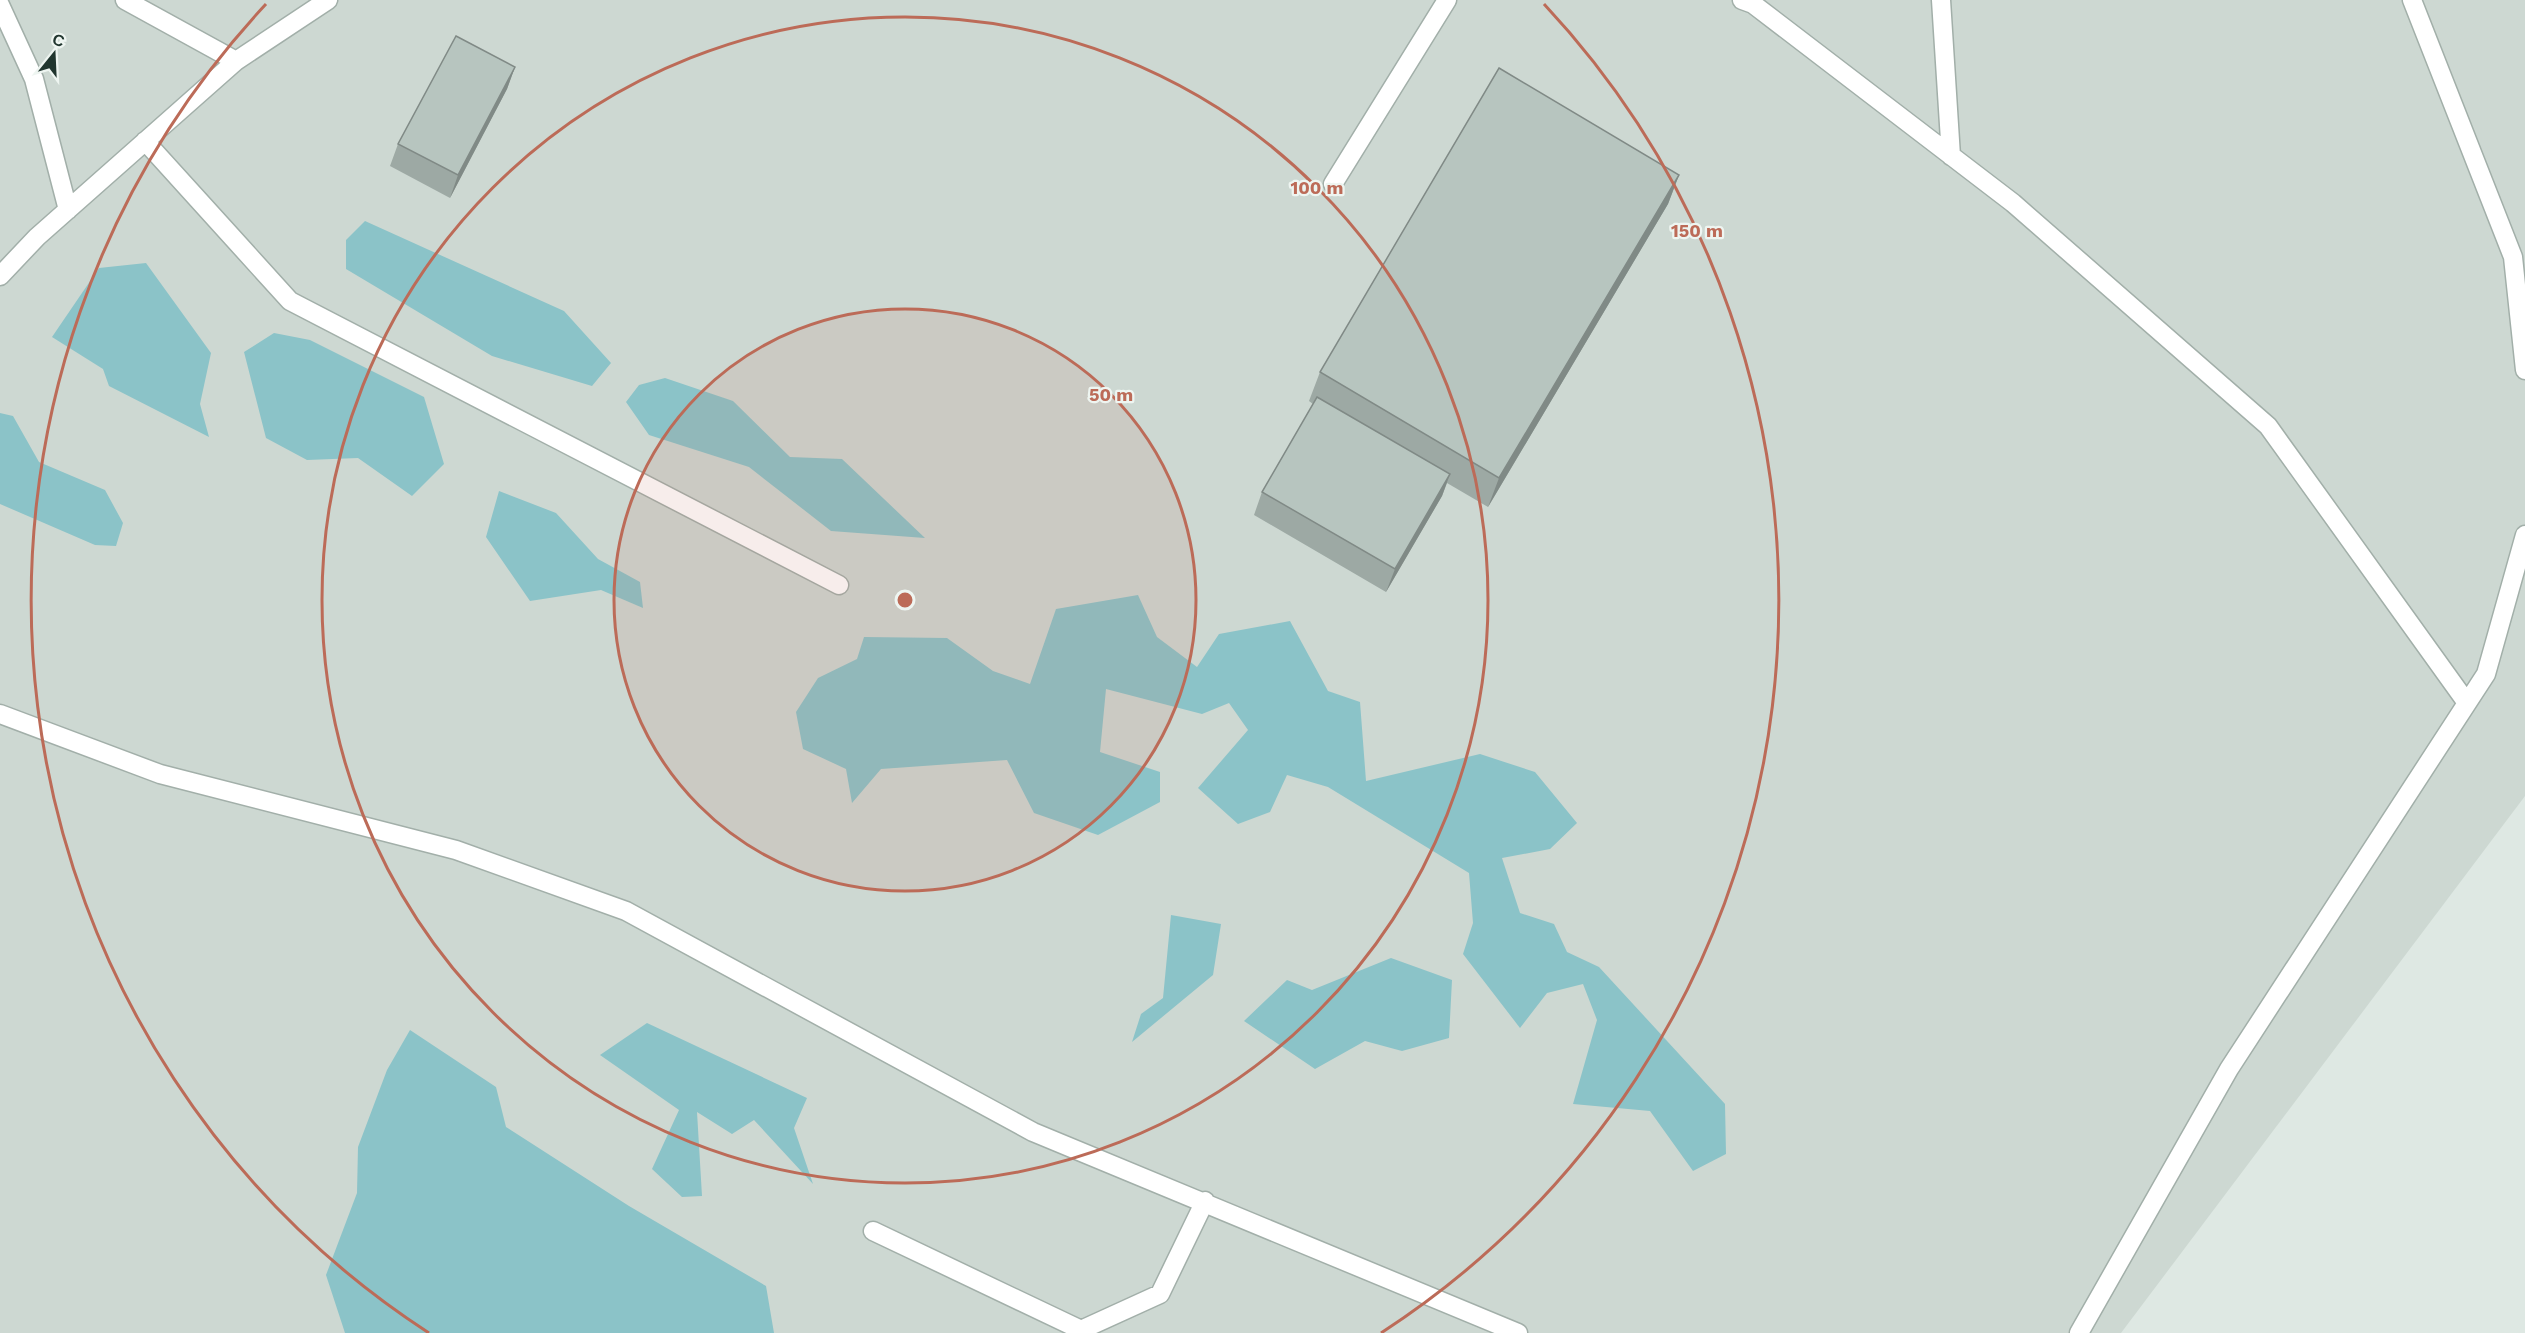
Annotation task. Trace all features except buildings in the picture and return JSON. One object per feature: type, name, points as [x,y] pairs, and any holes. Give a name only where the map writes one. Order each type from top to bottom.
[{"type":"street","points":[[125,0],[236,61]]},
{"type":"street","points":[[0,276],[68,210],[236,61],[328,0]]},
{"type":"street","points":[[1333,183],[1447,0]]},
{"type":"street","points":[[1742,0],[1754,4],[2013,203],[2268,426],[2467,703]]},
{"type":"street","points":[[1941,0],[1951,156]]},
{"type":"street","points":[[2412,0],[2513,257],[2525,370]]},
{"type":"street","points":[[0,5],[34,79],[68,210]]},
{"type":"street","points":[[145,141],[290,301],[839,585]]},
{"type":"street","points":[[2079,1333],[2229,1069],[2486,674],[2525,536]]},
{"type":"street","points":[[0,714],[160,774],[456,850],[626,911],[1033,1132],[1205,1201],[1518,1333]]},
{"type":"street","points":[[873,1231],[1081,1330],[1160,1294],[1205,1201]]},
{"type":"shaded area","points":[[0,0],[2525,0],[2525,796],[2121,1333],[0,1333]]},
{"type":"water","points":[[365,221],[564,311],[611,363],[592,386],[492,356],[346,269],[346,240]]},
{"type":"water","points":[[146,263],[211,353],[200,404],[209,437],[109,386],[103,369],[52,337],[99,268]]},
{"type":"water","points":[[274,333],[310,340],[424,397],[444,464],[412,496],[358,458],[307,460],[266,438],[244,352]]},
{"type":"water","points":[[665,378],[733,401],[790,457],[842,459],[925,538],[831,531],[749,467],[649,435],[626,402],[639,385]]},
{"type":"water","points":[[0,413],[13,416],[39,462],[105,490],[123,523],[116,546],[95,545],[0,504]]},
{"type":"water","points":[[499,491],[556,513],[598,559],[640,582],[643,608],[601,590],[530,601],[486,537]]},
{"type":"water","points":[[1138,595],[1157,637],[1197,667],[1219,634],[1290,621],[1328,691],[1360,702],[1366,781],[1480,754],[1535,772],[1577,823],[1550,849],[1502,858],[1520,913],[1554,924],[1567,952],[1599,967],[1725,1104],[1726,1154],[1693,1171],[1650,1111],[1573,1104],[1597,1020],[1583,984],[1547,993],[1520,1028],[1463,954],[1473,923],[1469,873],[1328,787],[1287,775],[1270,812],[1238,824],[1198,788],[1248,730],[1229,703],[1202,714],[1106,689],[1100,752],[1160,772],[1160,802],[1098,835],[1034,813],[1007,760],[881,769],[852,803],[846,769],[803,749],[796,712],[818,678],[857,659],[864,637],[947,638],[993,671],[1030,684],[1056,609]]},
{"type":"water","points":[[1171,915],[1221,924],[1213,975],[1132,1042],[1141,1014],[1163,998]]},
{"type":"water","points":[[1391,958],[1452,980],[1449,1038],[1402,1051],[1365,1041],[1315,1069],[1244,1021],[1287,980],[1312,990]]},
{"type":"water","points":[[647,1023],[807,1098],[794,1128],[813,1184],[754,1120],[732,1134],[697,1112],[702,1196],[682,1197],[652,1169],[679,1110],[600,1055]]},
{"type":"water","points":[[410,1030],[496,1087],[506,1127],[629,1206],[766,1286],[774,1333],[345,1333],[326,1275],[357,1193],[358,1147],[387,1070]]}]
